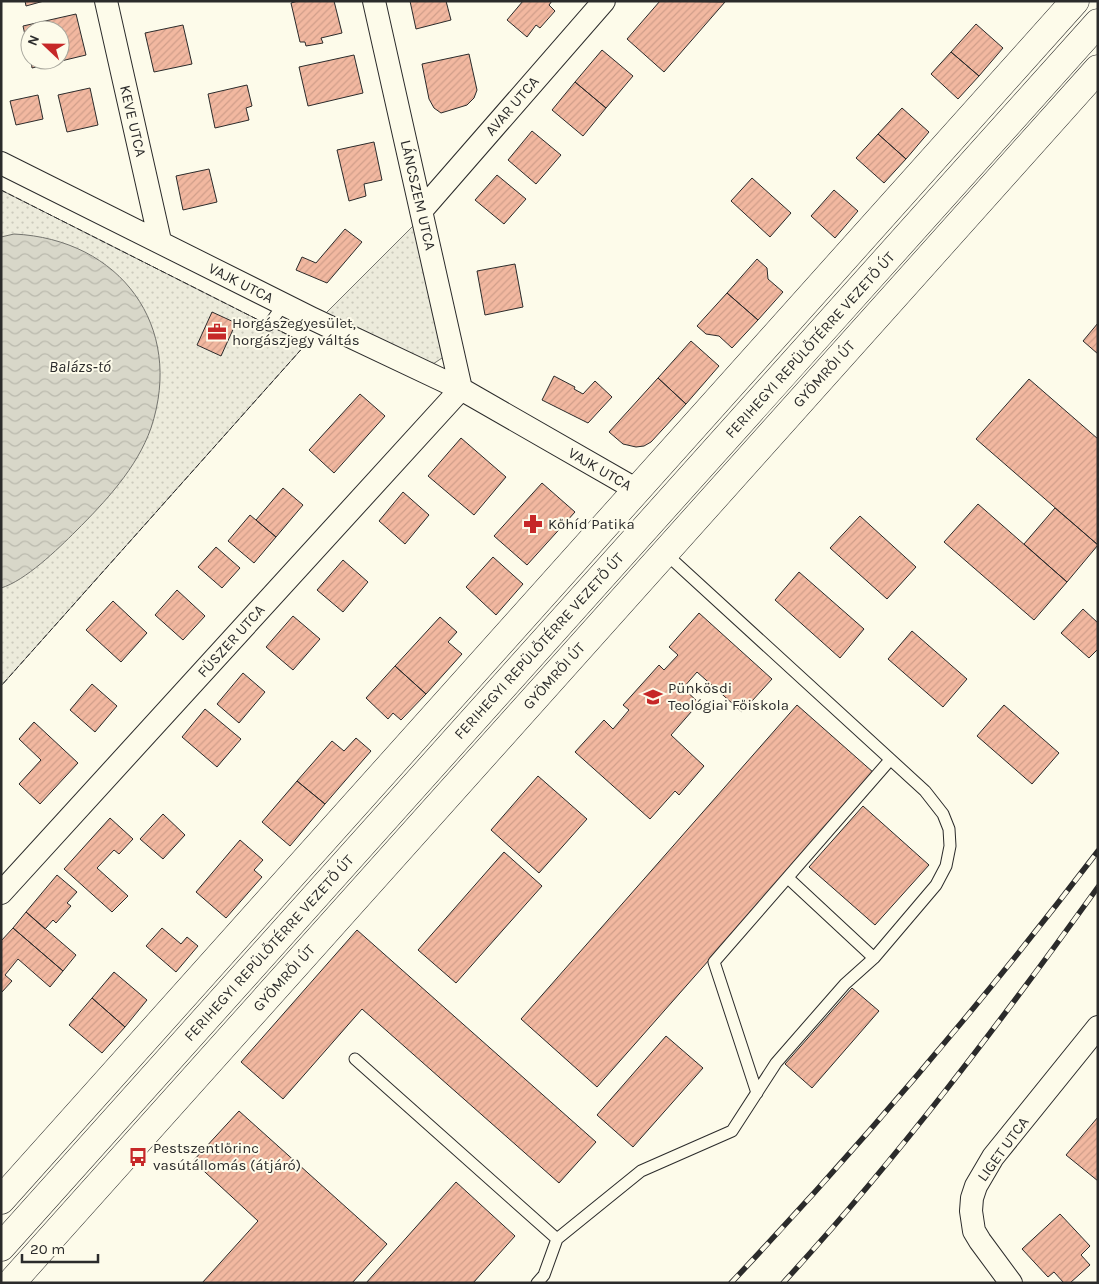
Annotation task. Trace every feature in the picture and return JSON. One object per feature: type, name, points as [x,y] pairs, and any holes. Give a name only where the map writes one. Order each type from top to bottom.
[{"type":"street","name":"KEVE UTCA","points":[[106,1],[160,241]]},
{"type":"street","name":"LÁNCSZEM UTCA","points":[[374,1],[461,389]]},
{"type":"street","name":"AVAR UTCA","points":[[421,211],[604,1]]},
{"type":"street","points":[[6,1189],[1076,1]]},
{"type":"street","name":"FERIHEGYI REPÜLŐTÉRRE VEZETŐ ÚT","points":[[1,1247],[1098,23]]},
{"type":"street","name":"GYÖMRŐI ÚT","points":[[11,1283],[1098,70]]},
{"type":"street","name":"VAJK UTCA","points":[[1,163],[160,241],[283,305],[461,389],[637,490]]},
{"type":"street","name":"FŰSZER UTCA","points":[[1,893],[461,389]]},
{"type":"street","name":"LIGET UTCA","points":[[1011,1283],[974,1231],[971,1211],[972,1198],[976,1186],[993,1157],[1098,1027]]},
{"type":"lane","points":[[269,325],[283,305]]},
{"type":"lane","points":[[536,1283],[544,1275],[557,1239],[641,1171],[732,1131],[776,1063],[845,984],[874,958],[936,886],[946,866],[950,846],[949,829],[943,814],[925,791],[665,554]]},
{"type":"lane","points":[[757,1093],[714,962],[890,760]]},
{"type":"lane","points":[[788,878],[874,958]]},
{"type":"lane","points":[[355,1059],[557,1239]]},
{"type":"shaded area","points":[[1,190],[306,344],[1,686]]},
{"type":"shaded area","points":[[419,220],[448,354],[430,366],[326,313]]},
{"type":"water","name":"Balázs-tó","points":[[14,234],[52,240],[85,252],[113,271],[135,295],[151,323],[159,355],[159,391],[151,428],[145,443],[119,484],[87,520],[51,555],[31,572],[1,588],[1,237]]},
{"type":"building","points":[[25,1],[44,1],[26,6]]},
{"type":"building","points":[[298,1],[334,1],[342,33],[321,38],[323,43],[306,46],[305,42],[300,42],[291,3]]},
{"type":"building","points":[[410,1],[446,1],[451,20],[416,29]]},
{"type":"building","points":[[523,1],[552,1],[549,5],[555,11],[540,28],[536,25],[527,37],[507,20]]},
{"type":"building","points":[[660,1],[725,2],[664,72],[627,39]]},
{"type":"building","points":[[76,14],[86,55],[70,59],[70,20],[50,20]]},
{"type":"building","points":[[976,24],[1003,48],[979,76],[951,52]]},
{"type":"building","points":[[183,25],[192,64],[154,72],[145,33]]},
{"type":"building","points":[[602,50],[633,76],[606,108],[575,82]]},
{"type":"building","points":[[951,52],[979,76],[958,99],[931,74]]},
{"type":"building","points":[[469,54],[477,90],[474,98],[467,105],[441,113],[434,108],[429,99],[422,64]]},
{"type":"building","points":[[354,55],[363,93],[308,106],[299,67]]},
{"type":"building","points":[[575,82],[606,108],[583,136],[552,110]]},
{"type":"building","points":[[247,85],[252,106],[246,108],[249,120],[215,128],[208,94]]},
{"type":"building","points":[[90,88],[98,125],[67,132],[58,95]]},
{"type":"building","points":[[38,95],[43,119],[16,125],[10,101]]},
{"type":"building","points":[[902,108],[929,132],[906,159],[878,134]]},
{"type":"building","points":[[532,131],[561,155],[536,184],[508,160]]},
{"type":"building","points":[[878,134],[906,159],[884,183],[856,158]]},
{"type":"building","points":[[374,142],[382,180],[364,184],[366,196],[349,201],[337,150]]},
{"type":"building","points":[[209,169],[217,202],[183,210],[176,176]]},
{"type":"building","points":[[497,175],[526,199],[504,224],[475,200]]},
{"type":"building","points":[[752,178],[791,213],[770,237],[731,201]]},
{"type":"building","points":[[834,190],[858,211],[835,238],[811,216]]},
{"type":"building","points":[[345,229],[362,242],[327,283],[296,270],[302,257],[316,263]]},
{"type":"building","points":[[757,259],[767,268],[768,279],[783,292],[758,320],[727,293]]},
{"type":"building","points":[[515,264],[523,307],[485,315],[477,271]]},
{"type":"building","points":[[727,293],[758,320],[732,348],[719,336],[706,334],[697,326]]},
{"type":"building","points":[[212,312],[236,323],[221,356],[197,345]]},
{"type":"building","points":[[1098,323],[1098,354],[1083,341]]},
{"type":"building","points":[[691,341],[719,366],[686,404],[658,378]]},
{"type":"building","points":[[554,376],[575,387],[574,389],[583,394],[595,381],[612,397],[588,423],[542,400]]},
{"type":"building","points":[[658,378],[686,404],[651,442],[644,446],[636,447],[623,444],[609,432]]},
{"type":"building","points":[[1029,379],[1098,439],[1098,545],[976,439]]},
{"type":"building","points":[[360,394],[385,416],[334,473],[309,450]]},
{"type":"building","points":[[461,438],[506,477],[474,515],[428,476]]},
{"type":"building","points":[[542,483],[575,512],[527,565],[494,536]]},
{"type":"building","points":[[283,488],[303,505],[276,537],[256,520]]},
{"type":"building","points":[[403,492],[429,515],[405,544],[379,521]]},
{"type":"building","points":[[978,504],[1067,582],[1034,620],[944,542]]},
{"type":"building","points":[[1055,508],[1098,545],[1067,582],[1024,544]]},
{"type":"building","points":[[250,515],[276,537],[254,563],[228,541]]},
{"type":"building","points":[[860,516],[916,567],[887,599],[830,548]]},
{"type":"building","points":[[216,547],[240,568],[222,588],[198,567]]},
{"type":"building","points":[[493,557],[523,584],[496,615],[466,587]]},
{"type":"building","points":[[343,560],[368,582],[343,612],[317,590]]},
{"type":"building","points":[[799,572],[864,629],[840,658],[775,600]]},
{"type":"building","points":[[177,590],[205,616],[183,640],[155,615]]},
{"type":"building","points":[[113,601],[147,633],[121,662],[86,630]]},
{"type":"building","points":[[1083,609],[1098,623],[1098,649],[1089,658],[1061,633]]},
{"type":"building","points":[[699,613],[772,679],[742,712],[697,672],[683,688],[699,703],[671,735],[704,766],[679,795],[675,791],[650,819],[575,752],[604,720],[613,729],[629,710],[623,705],[659,665],[664,670],[678,655],[669,647]]},
{"type":"building","points":[[293,616],[320,639],[293,670],[266,647]]},
{"type":"building","points":[[440,617],[457,632],[448,642],[462,654],[426,694],[395,666]]},
{"type":"building","points":[[912,631],[967,679],[943,707],[888,659]]},
{"type":"building","points":[[395,666],[426,694],[401,720],[393,713],[388,719],[366,698]]},
{"type":"building","points":[[243,673],[265,692],[239,723],[217,704]]},
{"type":"building","points":[[92,684],[117,706],[95,732],[70,710]]},
{"type":"building","points":[[797,705],[874,773],[597,1087],[521,1019]]},
{"type":"building","points":[[1004,705],[1059,753],[1032,784],[977,736]]},
{"type":"building","points":[[205,709],[241,739],[217,767],[182,737]]},
{"type":"building","points":[[34,722],[78,763],[40,804],[19,784],[41,760],[19,739]]},
{"type":"building","points":[[356,738],[371,751],[325,804],[297,781],[332,741],[344,751]]},
{"type":"building","points":[[538,776],[587,819],[539,873],[491,830]]},
{"type":"building","points":[[297,781],[325,804],[290,846],[262,822]]},
{"type":"building","points":[[863,806],[929,865],[875,925],[809,867]]},
{"type":"building","points":[[163,814],[185,835],[163,859],[140,839]]},
{"type":"building","points":[[110,818],[133,839],[119,854],[114,850],[97,868],[128,896],[112,912],[64,869]]},
{"type":"building","points":[[240,840],[263,860],[254,870],[262,877],[226,918],[196,892]]},
{"type":"building","points":[[504,852],[542,886],[456,983],[418,950]]},
{"type":"building","points":[[57,875],[77,892],[67,903],[71,906],[56,923],[53,920],[45,929],[26,912]]},
{"type":"building","points":[[26,912],[76,955],[63,971],[13,928]]},
{"type":"building","points":[[13,928],[63,971],[50,987],[18,959],[5,975],[12,981],[1,993],[1,941]]},
{"type":"building","points":[[162,928],[181,944],[187,937],[198,946],[176,972],[146,946]]},
{"type":"building","points":[[357,930],[596,1142],[559,1183],[362,1009],[283,1099],[241,1062]]},
{"type":"building","points":[[114,972],[147,1000],[125,1027],[92,998]]},
{"type":"building","points":[[852,988],[879,1011],[812,1088],[785,1064]]},
{"type":"building","points":[[92,998],[125,1027],[102,1053],[69,1025]]},
{"type":"building","points":[[666,1036],[703,1068],[633,1147],[597,1115]]},
{"type":"building","points":[[239,1111],[387,1244],[352,1283],[202,1283],[258,1221],[193,1161]]},
{"type":"building","points":[[1098,1117],[1098,1181],[1066,1155]]},
{"type":"building","points":[[456,1182],[515,1236],[473,1283],[366,1283]]},
{"type":"building","points":[[1060,1214],[1090,1246],[1081,1255],[1090,1265],[1070,1283],[1064,1283],[1054,1272],[1048,1277],[1022,1249]]},
{"type":"railway","points":[[731,1283],[827,1179],[966,1018],[1098,851]]},
{"type":"railway","points":[[783,1283],[866,1188],[946,1090],[1098,887]]},
{"type":"fence","points":[[1,190],[306,344],[1,686]]},
{"type":"place","name":"Horgászegyesület, horgászjegy váltás","points":[[217,332]]},
{"type":"place","name":"Kőhíd Patika","points":[[533,524]]},
{"type":"place","name":"Pünkösdi Teológiai Főiskola","points":[[653,697]]},
{"type":"place","name":"Pestszentlőrinc vasútállomás (átjáró)","points":[[138,1157]]}]
